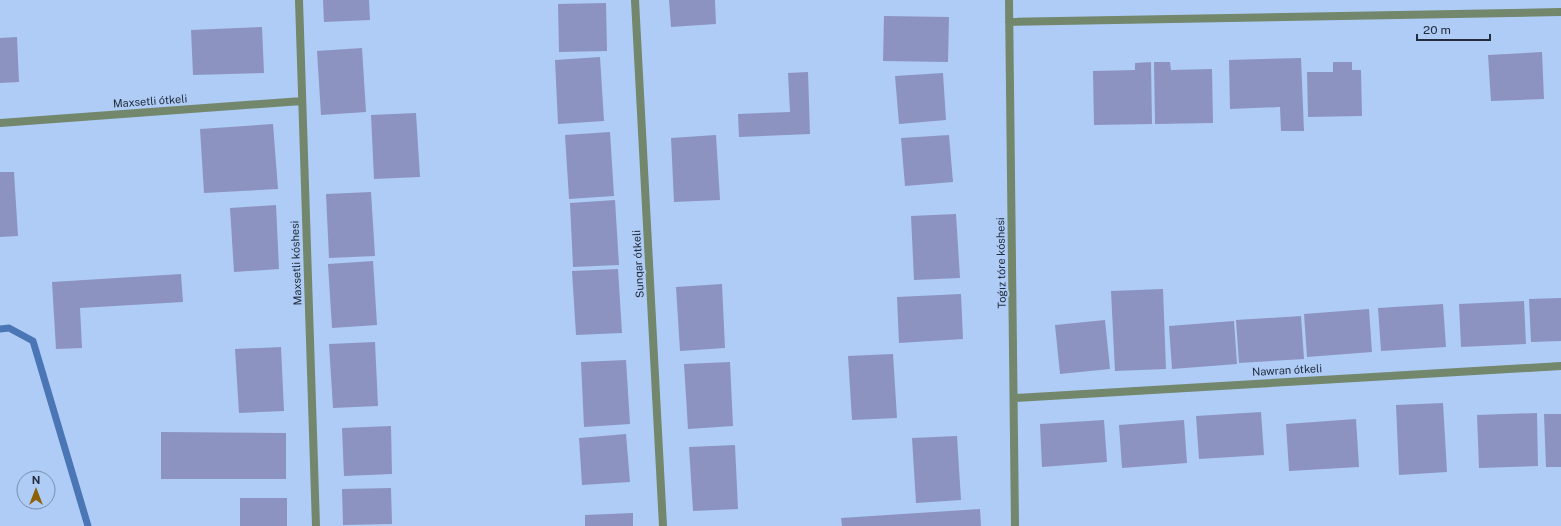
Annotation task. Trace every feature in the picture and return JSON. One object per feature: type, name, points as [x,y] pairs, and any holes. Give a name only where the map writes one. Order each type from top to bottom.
[{"type":"street","name":"Maxsetli kóshesi","points":[[299,0],[316,526]]},
{"type":"street","name":"Sunqar ótkeli","points":[[635,0],[663,526]]},
{"type":"street","name":"Toǵız tóre kóshesi","points":[[1009,0],[1015,526]]},
{"type":"street","points":[[1010,22],[1561,12]]},
{"type":"street","name":"Maxsetli ótkeli","points":[[0,123],[302,101]]},
{"type":"street","name":"Nawran ótkeli","points":[[1014,398],[1561,366]]},
{"type":"building","points":[[323,0],[369,0],[370,20],[324,22]]},
{"type":"building","points":[[669,0],[715,0],[716,24],[671,27]]},
{"type":"building","points":[[606,3],[607,51],[559,52],[558,4]]},
{"type":"building","points":[[884,16],[949,17],[948,62],[883,61]]},
{"type":"building","points":[[262,27],[264,73],[193,75],[191,30]]},
{"type":"building","points":[[17,37],[19,82],[0,83],[0,38]]},
{"type":"building","points":[[362,48],[366,112],[321,115],[317,51]]},
{"type":"building","points":[[1542,52],[1544,99],[1491,101],[1488,55]]},
{"type":"building","points":[[600,57],[604,121],[558,124],[555,60]]},
{"type":"building","points":[[1301,58],[1304,131],[1281,131],[1280,107],[1230,109],[1229,60]]},
{"type":"building","points":[[1151,62],[1152,124],[1094,125],[1093,71],[1135,70],[1135,63]]},
{"type":"building","points":[[1154,62],[1170,62],[1171,70],[1212,69],[1213,123],[1155,124]]},
{"type":"building","points":[[1333,62],[1352,62],[1352,70],[1361,70],[1362,116],[1308,117],[1307,72],[1333,72]]},
{"type":"building","points":[[808,72],[810,134],[739,137],[738,114],[790,112],[788,73]]},
{"type":"building","points":[[943,73],[946,120],[899,124],[895,76]]},
{"type":"building","points":[[416,113],[420,177],[374,179],[371,115]]},
{"type":"building","points":[[273,124],[278,189],[204,193],[200,129]]},
{"type":"building","points":[[610,132],[614,196],[569,199],[565,135]]},
{"type":"building","points":[[716,135],[720,200],[674,202],[671,138]]},
{"type":"building","points":[[949,135],[953,182],[905,186],[901,138]]},
{"type":"building","points":[[0,172],[14,172],[18,236],[0,237]]},
{"type":"building","points":[[371,192],[375,256],[329,258],[326,194]]},
{"type":"building","points":[[615,200],[619,265],[573,267],[570,203]]},
{"type":"building","points":[[276,205],[279,269],[234,272],[230,208]]},
{"type":"building","points":[[956,214],[960,278],[914,280],[911,216]]},
{"type":"building","points":[[373,261],[377,325],[332,328],[328,264]]},
{"type":"building","points":[[618,269],[622,333],[576,335],[572,271]]},
{"type":"building","points":[[181,274],[183,302],[80,308],[82,348],[56,349],[52,282]]},
{"type":"building","points":[[722,284],[725,348],[680,351],[676,287]]},
{"type":"building","points":[[1163,289],[1166,369],[1115,371],[1111,291]]},
{"type":"building","points":[[961,294],[963,339],[899,343],[897,297]]},
{"type":"building","points":[[1561,298],[1561,341],[1531,342],[1529,299]]},
{"type":"building","points":[[1524,301],[1526,344],[1461,347],[1459,304]]},
{"type":"building","points":[[1443,304],[1446,347],[1381,351],[1378,308]]},
{"type":"building","points":[[1369,309],[1372,352],[1307,357],[1304,314]]},
{"type":"building","points":[[1301,316],[1304,359],[1239,363],[1236,320]]},
{"type":"building","points":[[1105,320],[1110,369],[1060,374],[1055,325]]},
{"type":"building","points":[[1234,321],[1237,364],[1172,369],[1169,326]]},
{"type":"building","points":[[375,342],[378,406],[333,408],[329,344]]},
{"type":"building","points":[[281,347],[284,411],[239,413],[235,349]]},
{"type":"building","points":[[893,354],[897,418],[852,420],[848,356]]},
{"type":"building","points":[[626,360],[630,424],[584,427],[581,362]]},
{"type":"building","points":[[730,362],[733,426],[688,429],[684,364]]},
{"type":"building","points":[[1443,403],[1447,472],[1399,475],[1396,405]]},
{"type":"building","points":[[1261,412],[1264,455],[1199,459],[1196,416]]},
{"type":"building","points":[[1537,413],[1538,466],[1479,468],[1477,415]]},
{"type":"building","points":[[1544,414],[1561,414],[1561,467],[1546,467]]},
{"type":"building","points":[[1356,419],[1359,467],[1289,471],[1286,424]]},
{"type":"building","points":[[1104,420],[1107,462],[1042,467],[1040,424]]},
{"type":"building","points":[[1184,420],[1187,463],[1122,468],[1119,425]]},
{"type":"building","points":[[391,426],[392,474],[344,476],[342,428]]},
{"type":"building","points":[[161,432],[286,433],[286,479],[161,479]]},
{"type":"building","points":[[626,434],[630,482],[582,485],[579,438]]},
{"type":"building","points":[[957,436],[961,500],[916,503],[912,438]]},
{"type":"building","points":[[735,445],[738,509],[693,511],[689,447]]},
{"type":"building","points":[[391,488],[392,524],[343,525],[342,489]]},
{"type":"building","points":[[240,498],[287,498],[287,526],[240,526]]},
{"type":"building","points":[[980,509],[981,526],[842,526],[841,518]]},
{"type":"building","points":[[633,513],[633,526],[585,526],[585,515]]},
{"type":"waterway","points":[[0,329],[9,328],[33,341],[88,526]]}]
